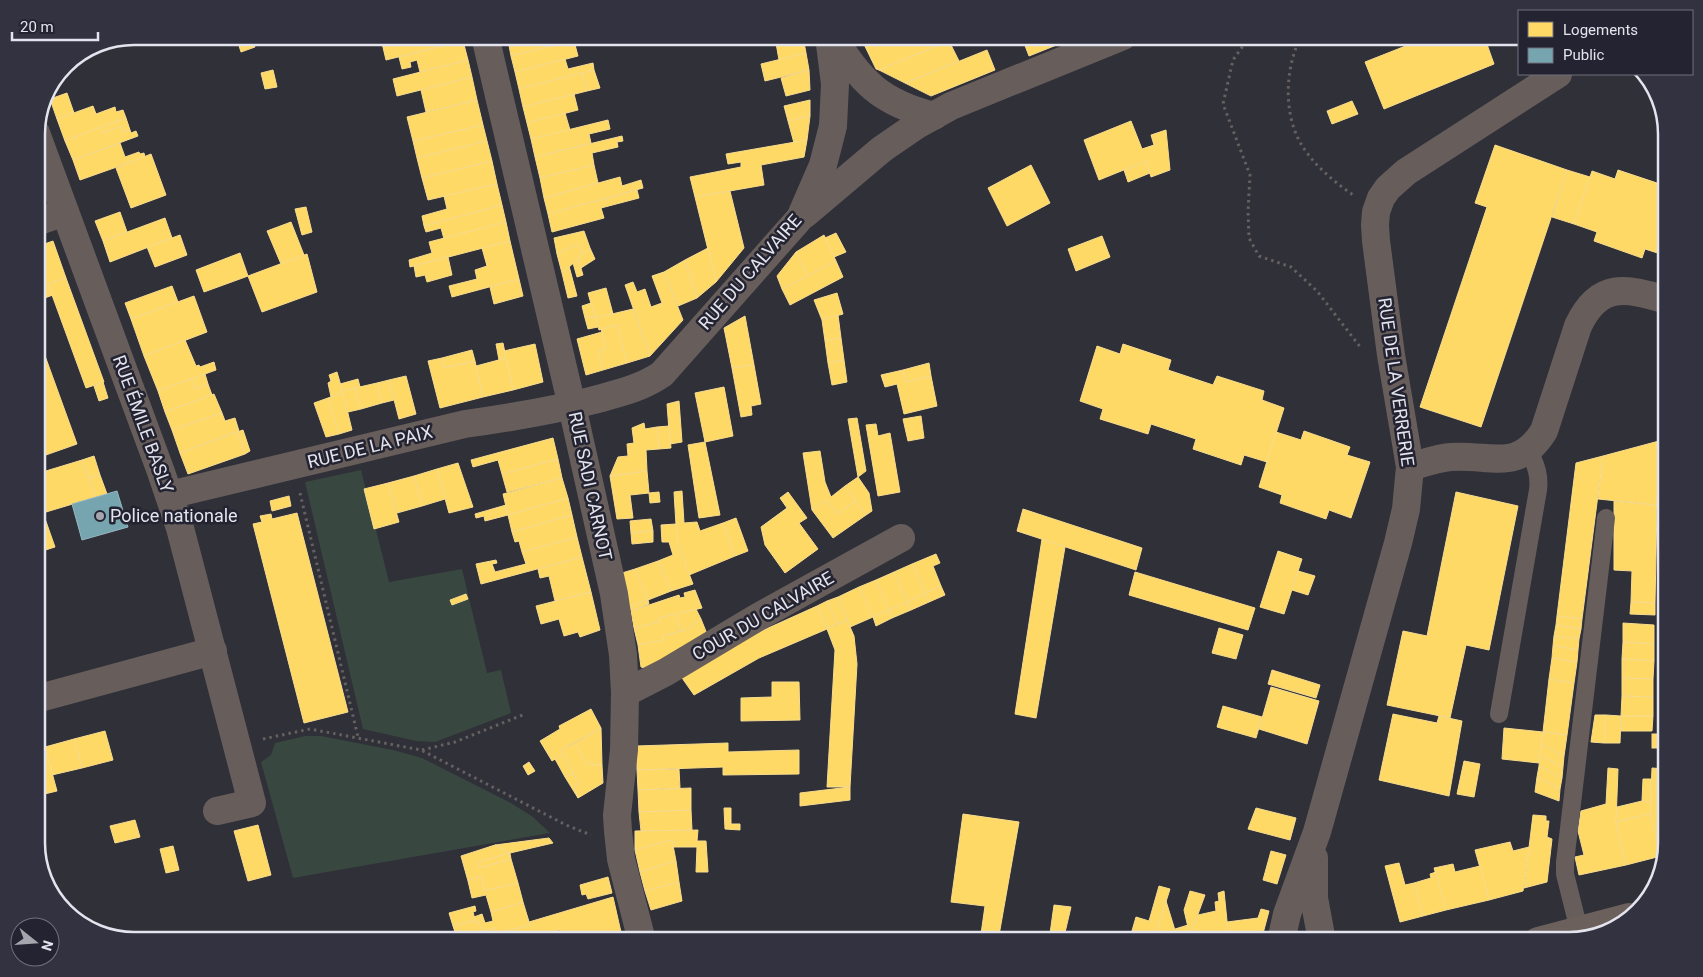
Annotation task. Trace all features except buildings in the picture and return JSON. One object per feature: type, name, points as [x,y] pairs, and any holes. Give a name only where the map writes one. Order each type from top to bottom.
[{"type":"street","name":"RUE SADI CARNOT","points":[[487,45],[614,594],[623,655],[625,693],[624,750],[617,815],[619,847],[640,932]]},
{"type":"street","name":"RUE DU CALVAIRE","points":[[572,406],[638,388],[662,374],[800,218],[823,166],[833,126],[835,84],[832,45]]},
{"type":"street","name":"RUE DU CALVAIRE","points":[[837,45],[856,71],[878,92],[901,106],[934,116]]},
{"type":"street","points":[[800,218],[882,149],[951,106],[1101,45]]},
{"type":"street","name":"RUE DE LA VERRERIE","points":[[1283,932],[1287,914],[1317,832],[1406,509],[1410,467],[1391,355],[1376,241],[1376,212],[1381,198],[1388,188],[1406,172],[1556,75]]},
{"type":"street","name":"RUE ÉMILE BASLY","points":[[45,158],[170,495],[187,550],[252,803],[217,811]]},
{"type":"street","points":[[45,219],[65,212]]},
{"type":"street","points":[[1410,467],[1452,457],[1508,459],[1520,456],[1529,450],[1544,431],[1578,326],[1583,314],[1591,304],[1606,294],[1620,290],[1631,290],[1658,298]]},
{"type":"street","name":"RUE DE LA PAIX","points":[[170,495],[465,424],[507,419],[572,406]]},
{"type":"street","name":"COUR DU CALVAIRE","points":[[625,693],[666,672],[758,617],[901,538]]},
{"type":"street","points":[[45,697],[213,651]]},
{"type":"street","name":"RUE DE LA VERRERIE","points":[[1317,832],[1314,860],[1314,898],[1320,932]]},
{"type":"lane","points":[[1499,714],[1538,490],[1539,478],[1537,467],[1529,450]]},
{"type":"lane","points":[[1593,929],[1565,874],[1564,862],[1606,518]]},
{"type":"path","points":[[1244,45],[1233,60],[1223,104],[1250,175],[1249,238],[1259,256],[1291,268],[1317,291],[1368,358],[1391,355]]},
{"type":"path","points":[[1298,45],[1289,76],[1290,112],[1301,144],[1338,184],[1376,212]]},
{"type":"path","points":[[294,466],[358,738]]},
{"type":"path","points":[[421,750],[455,742],[525,714]]},
{"type":"path","points":[[237,744],[310,729],[421,750],[566,825],[619,847]]},
{"type":"green space","points":[[361,470],[389,582],[462,569],[487,673],[501,670],[511,713],[435,742],[416,741],[363,729],[305,482]]},
{"type":"green space","points":[[305,736],[321,736],[393,750],[422,758],[511,803],[533,817],[550,833],[293,878],[261,762],[271,755],[275,743]]},
{"type":"place","name":"Police nationale","points":[[100,516]]}]
